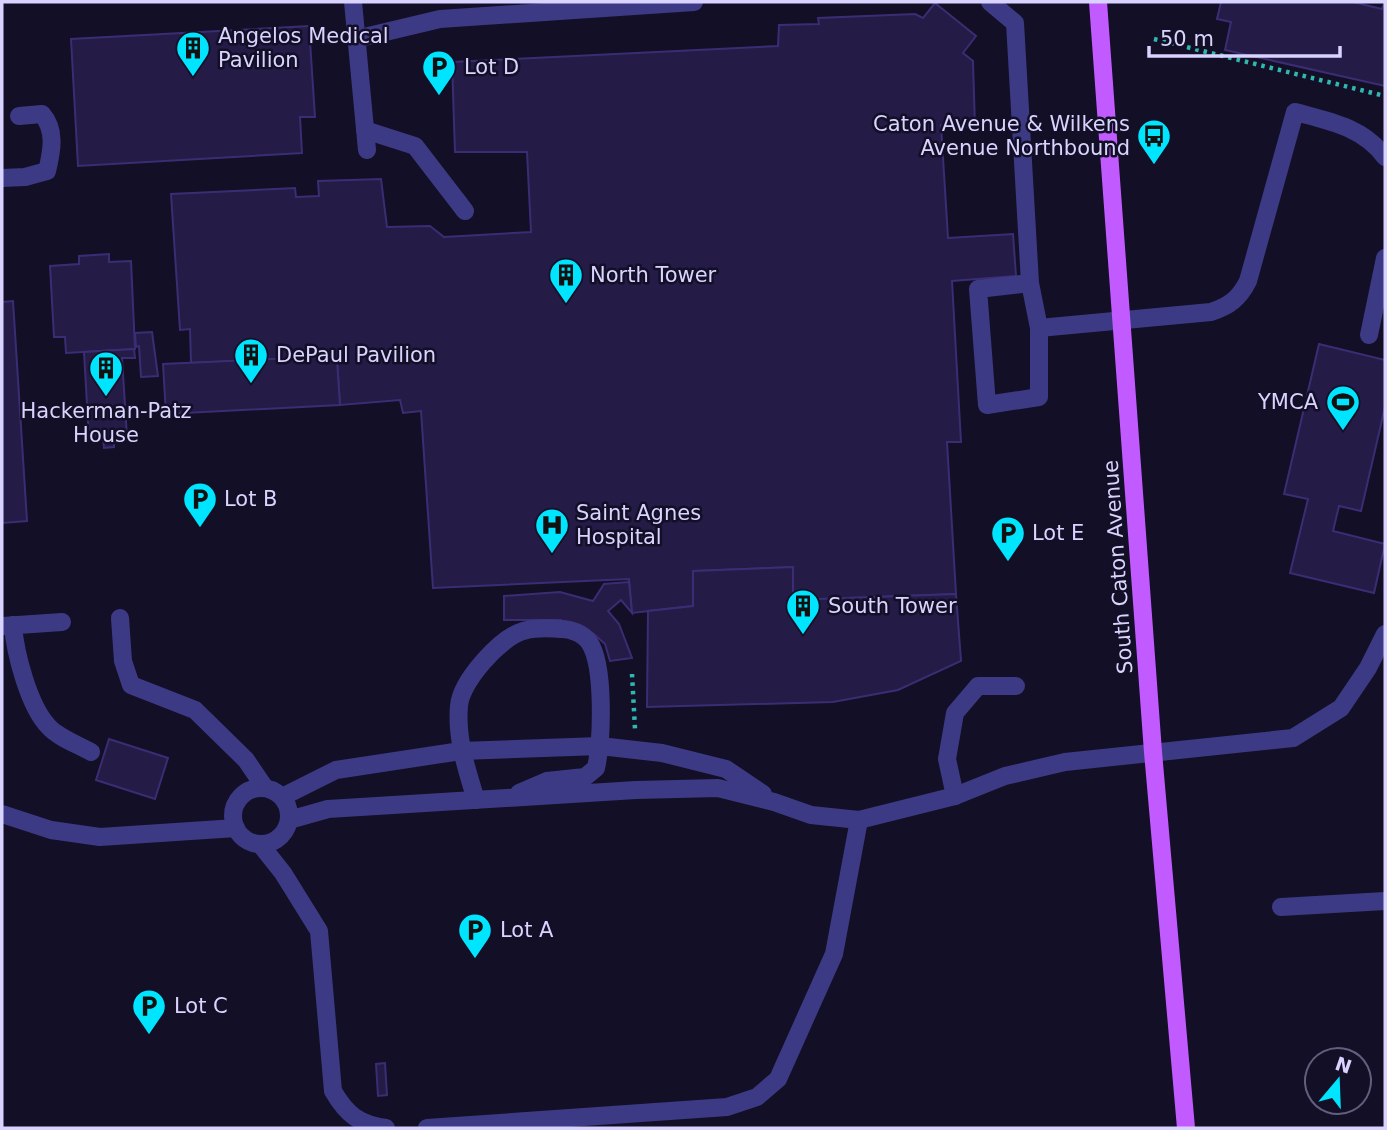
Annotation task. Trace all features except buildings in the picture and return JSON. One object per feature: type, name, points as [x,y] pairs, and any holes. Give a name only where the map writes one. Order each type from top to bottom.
[{"type":"main road","name":"South Caton Avenue","points":[[1098,2],[1153,752],[1186,1128]]},
{"type":"street","points":[[353,2],[368,150]]},
{"type":"street","points":[[356,39],[440,19],[694,2]]},
{"type":"street","points":[[990,2],[1015,23],[1030,283],[1039,328],[1039,397],[987,405],[978,289],[1030,283]]},
{"type":"street","points":[[1039,328],[1210,312],[1228,306],[1242,293],[1295,112],[1348,126],[1371,141],[1385,157]]},
{"type":"street","points":[[2,178],[25,177],[47,171],[52,153],[50,124],[42,114],[19,116]]},
{"type":"street","points":[[365,130],[415,146],[465,212]]},
{"type":"street","points":[[1369,335],[1385,258]]},
{"type":"street","points":[[120,618],[122,661],[131,685],[195,710],[246,760],[265,788],[282,797],[289,820],[280,837],[260,844],[250,842],[236,828],[233,811],[237,802],[251,790],[265,788]]},
{"type":"street","points":[[62,622],[8,626],[29,690],[48,727],[92,752]]},
{"type":"street","points":[[476,800],[461,751],[459,705],[470,678],[506,639],[524,631],[570,629],[587,639],[597,656],[600,746],[596,768],[585,776],[547,781],[508,799]]},
{"type":"street","points":[[289,820],[328,809],[718,788],[774,802],[811,815],[859,820],[955,796],[1005,776],[1065,762],[1293,738],[1341,708],[1368,668],[1385,634]]},
{"type":"street","points":[[955,796],[947,759],[955,713],[978,686],[1016,686]]},
{"type":"street","points":[[282,797],[336,770],[461,751],[600,746],[662,753],[726,769],[774,802]]},
{"type":"street","points":[[2,814],[51,830],[100,837],[236,828]]},
{"type":"street","points":[[427,1128],[727,1107],[757,1097],[778,1079],[834,954],[859,820]]},
{"type":"street","points":[[260,844],[319,931],[332,1091],[346,1112],[366,1125],[387,1128]]},
{"type":"street","points":[[1281,907],[1385,901]]},
{"type":"path","points":[[1154,38],[1385,96]]},
{"type":"path","points":[[632,674],[636,738]]},
{"type":"place","name":"Angelos Medical Pavilion","points":[[193,78]]},
{"type":"place","name":"Lot D","points":[[439,97]]},
{"type":"place","name":"Caton Avenue & Wilkens Avenue Northbound","points":[[1154,166]]},
{"type":"place","name":"North Tower","points":[[566,305]]},
{"type":"place","name":"DePaul Pavilion","points":[[251,385]]},
{"type":"place","name":"Hackerman-Patz House","points":[[106,398]]},
{"type":"place","name":"YMCA","points":[[1343,432]]},
{"type":"place","name":"Lot B","points":[[200,529]]},
{"type":"place","name":"Saint Agnes Hospital","points":[[552,555]]},
{"type":"place","name":"Lot E","points":[[1008,563]]},
{"type":"place","name":"South Tower","points":[[803,636]]},
{"type":"place","name":"Lot A","points":[[475,960]]},
{"type":"place","name":"Lot C","points":[[149,1036]]}]
